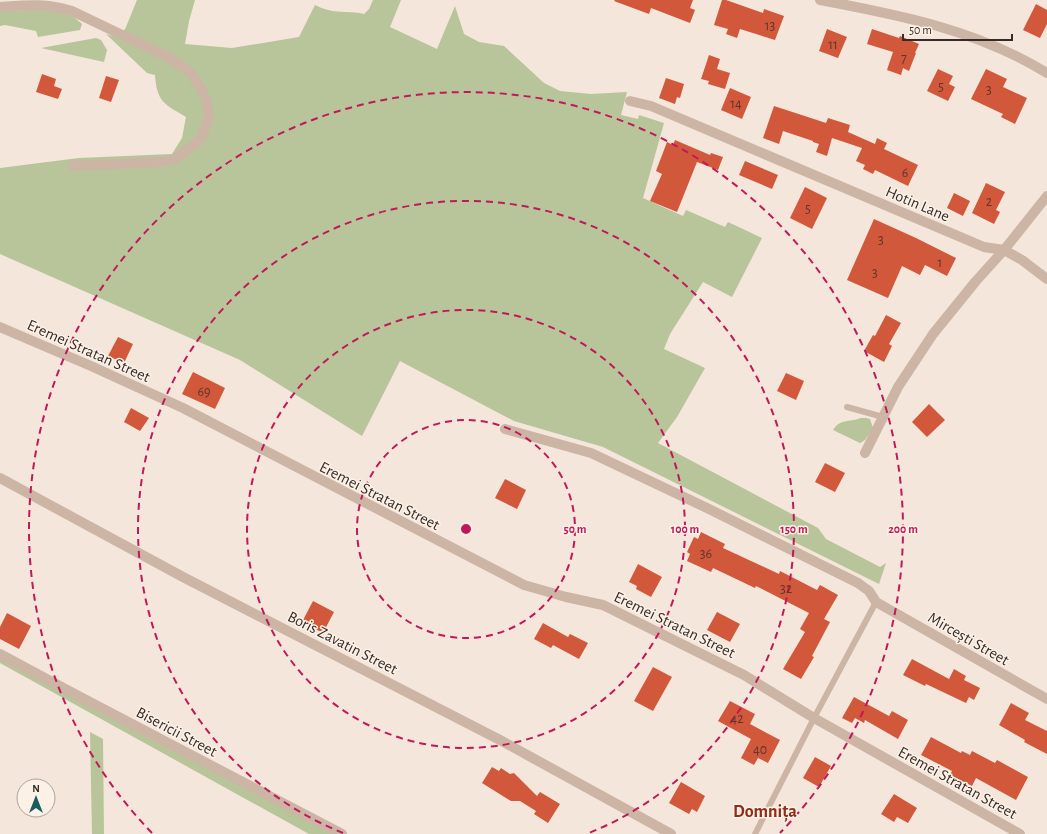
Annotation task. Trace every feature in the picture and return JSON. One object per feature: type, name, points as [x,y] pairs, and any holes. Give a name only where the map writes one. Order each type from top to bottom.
[{"type":"street","points":[[820,0],[896,15],[935,25],[969,36],[1024,59],[1047,73]]},
{"type":"street","points":[[0,7],[41,4],[56,6],[72,11],[168,57],[190,72],[201,88],[207,102],[209,119],[200,139],[174,159],[162,162],[73,166]]},
{"type":"street","name":"Hotin Lane","points":[[630,101],[651,106],[984,247],[1004,250]]},
{"type":"street","points":[[865,453],[898,388],[933,334],[976,281],[1004,250],[1047,196]]},
{"type":"street","points":[[1004,250],[1022,260],[1047,279]]},
{"type":"street","name":"Eremei Stratan Street","points":[[0,326],[183,408],[321,481],[524,585],[566,597],[603,605],[744,675],[814,718],[1020,834]]},
{"type":"street","points":[[505,429],[591,453],[714,511],[858,583],[869,591],[876,602]]},
{"type":"street","name":"Boris Zavatin Street","points":[[0,478],[183,577],[500,740],[671,834]]},
{"type":"street","name":"Mircești Street","points":[[876,602],[1047,699]]},
{"type":"street","name":"Bisericii Street","points":[[0,654],[342,834]]},
{"type":"lane","points":[[847,407],[883,417]]},
{"type":"lane","points":[[755,834],[814,718],[876,602]]},
{"type":"green space","points":[[137,0],[195,0],[185,44],[232,48],[299,37],[315,5],[332,11],[364,14],[369,9],[373,0],[401,0],[390,27],[437,49],[455,6],[464,34],[479,42],[504,46],[544,83],[560,91],[591,94],[627,92],[621,115],[638,119],[639,115],[664,123],[643,198],[683,216],[686,210],[725,227],[728,222],[762,238],[732,297],[703,282],[670,334],[664,349],[705,368],[677,417],[658,443],[818,528],[826,539],[880,567],[886,563],[879,584],[603,447],[514,421],[400,361],[362,436],[240,360],[0,254],[0,168],[79,158],[172,154],[182,138],[186,117],[163,102],[158,92],[155,75],[147,73],[106,34],[120,38]]},
{"type":"green space","points":[[57,9],[74,17],[82,24],[80,30],[38,37],[36,31],[5,25],[0,26],[0,11]]},
{"type":"green space","points":[[96,38],[101,40],[107,50],[104,62],[41,48]]},
{"type":"green space","points":[[861,418],[870,419],[873,428],[865,440],[860,443],[833,430],[842,422]]},
{"type":"green space","points":[[0,657],[332,834],[309,834],[0,663]]},
{"type":"green space","points":[[90,732],[103,739],[104,834],[92,834]]},
{"type":"building","points":[[693,0],[690,8],[695,10],[690,23],[651,8],[649,14],[614,1]]},
{"type":"building","points":[[722,0],[726,0],[763,13],[764,9],[784,16],[775,40],[740,29],[737,38],[726,34],[728,29],[714,25]]},
{"type":"building","points":[[1036,4],[1047,10],[1047,24],[1040,38],[1023,30]]},
{"type":"building","points":[[827,29],[847,37],[838,58],[819,51]]},
{"type":"building","points":[[872,29],[899,38],[900,36],[919,44],[909,71],[903,68],[901,75],[887,70],[893,52],[867,44]]},
{"type":"building","points":[[709,55],[720,59],[717,69],[730,73],[725,89],[708,84],[709,81],[701,79]]},
{"type":"building","points":[[938,69],[953,76],[949,84],[955,87],[948,101],[927,91]]},
{"type":"building","points":[[986,69],[1007,79],[1003,87],[1027,98],[1015,124],[1001,117],[1003,114],[971,99]]},
{"type":"building","points":[[42,74],[56,79],[54,86],[62,89],[58,99],[36,92]]},
{"type":"building","points":[[106,76],[119,80],[111,102],[99,98]]},
{"type":"building","points":[[666,78],[684,84],[680,98],[677,97],[675,104],[659,98]]},
{"type":"building","points":[[730,88],[751,97],[742,119],[721,110]]},
{"type":"building","points":[[774,106],[826,123],[828,118],[850,125],[848,132],[875,144],[877,138],[887,143],[884,149],[918,165],[908,186],[875,170],[873,174],[863,169],[865,165],[856,161],[862,148],[832,138],[827,156],[816,152],[819,144],[783,131],[779,144],[763,138]]},
{"type":"building","points":[[675,140],[710,155],[711,153],[723,157],[718,170],[697,162],[677,212],[650,201],[662,174],[656,171],[667,142],[673,145]]},
{"type":"building","points":[[745,161],[778,175],[772,189],[739,175]]},
{"type":"building","points":[[986,183],[1005,192],[996,210],[1000,212],[994,224],[972,213]]},
{"type":"building","points":[[805,187],[827,198],[812,229],[790,218]]},
{"type":"building","points":[[954,193],[970,201],[963,216],[947,208]]},
{"type":"building","points":[[874,219],[956,258],[947,276],[925,265],[920,275],[902,266],[888,298],[847,280]]},
{"type":"building","points":[[886,315],[901,323],[889,344],[892,346],[884,362],[864,351],[873,335],[875,336]]},
{"type":"building","points":[[118,337],[133,344],[124,363],[108,356]]},
{"type":"building","points":[[193,372],[225,388],[215,409],[182,394]]},
{"type":"building","points":[[786,373],[804,381],[796,400],[777,391]]},
{"type":"building","points":[[929,404],[945,420],[927,437],[912,422]]},
{"type":"building","points":[[131,408],[149,418],[140,431],[124,422]]},
{"type":"building","points":[[825,463],[845,473],[835,492],[815,482]]},
{"type":"building","points":[[505,479],[526,490],[517,509],[495,498]]},
{"type":"building","points":[[701,532],[725,544],[723,548],[779,574],[780,571],[817,590],[820,585],[838,595],[824,619],[830,622],[812,656],[814,657],[801,679],[783,669],[805,632],[800,629],[809,613],[756,586],[755,588],[713,568],[711,572],[687,561],[690,554],[687,552],[694,537],[698,539]]},
{"type":"building","points":[[638,564],[662,577],[651,597],[636,589],[637,586],[629,582]]},
{"type":"building","points":[[313,601],[334,612],[323,633],[302,622]]},
{"type":"building","points":[[717,612],[740,624],[730,642],[707,630]]},
{"type":"building","points":[[7,613],[31,626],[19,649],[0,639],[0,627]]},
{"type":"building","points":[[543,623],[568,637],[570,634],[588,643],[579,659],[553,645],[551,648],[534,639]]},
{"type":"building","points":[[912,659],[949,679],[954,669],[966,676],[964,680],[980,688],[974,700],[969,697],[966,703],[903,675]]},
{"type":"building","points":[[653,667],[672,677],[653,711],[634,701]]},
{"type":"building","points":[[854,697],[889,716],[892,711],[908,720],[898,739],[865,720],[864,723],[855,718],[852,723],[842,718]]},
{"type":"building","points":[[730,701],[755,714],[750,724],[780,740],[768,763],[758,758],[754,765],[741,758],[751,739],[718,721]]},
{"type":"building","points":[[1011,703],[1029,713],[1025,720],[1047,731],[1047,754],[1024,742],[1025,740],[999,725]]},
{"type":"building","points":[[931,737],[961,753],[962,751],[970,755],[972,751],[995,763],[997,760],[1028,777],[1016,800],[976,778],[972,786],[950,775],[952,771],[921,755]]},
{"type":"building","points":[[815,757],[831,766],[819,787],[803,778]]},
{"type":"building","points":[[492,767],[499,771],[501,768],[510,774],[514,773],[537,796],[540,792],[560,804],[548,823],[534,814],[536,811],[520,801],[511,801],[482,783]]},
{"type":"building","points":[[681,782],[705,796],[697,812],[692,809],[689,814],[669,803]]},
{"type":"building","points":[[894,794],[917,808],[908,823],[897,817],[894,822],[881,814]]},
{"type":"district","name":"Domnița","points":[[765,811]]}]
